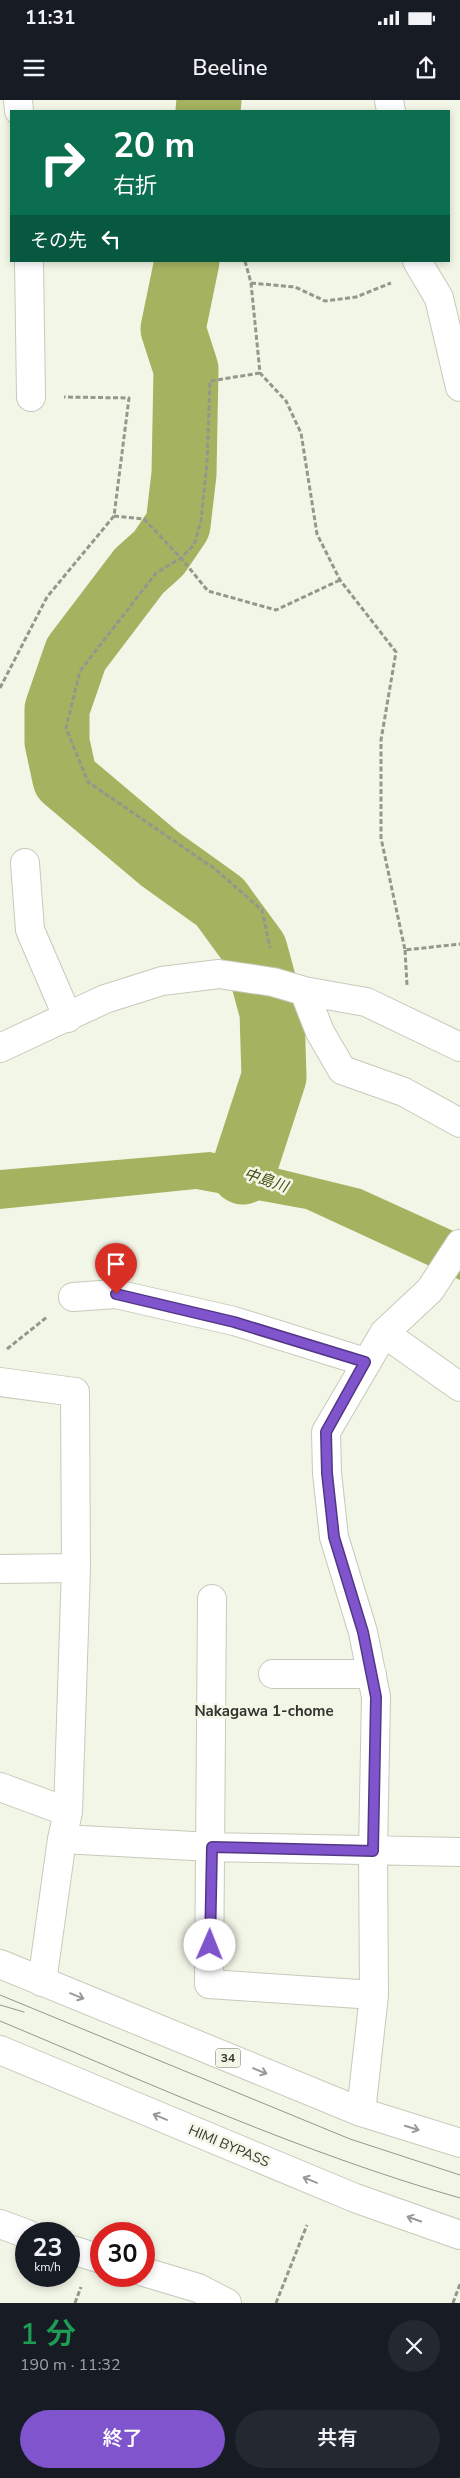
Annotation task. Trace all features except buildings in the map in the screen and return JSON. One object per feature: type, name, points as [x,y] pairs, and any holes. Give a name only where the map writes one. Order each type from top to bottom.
[{"type":"main road","points":[[30,262],[31,397]]},
{"type":"main road","points":[[420,267],[439,298],[460,387]]},
{"type":"main road","points":[[25,863],[30,930],[68,1018]]},
{"type":"main road","points":[[0,1048],[68,1018],[105,999],[162,981],[219,974],[366,1002],[460,1048]]},
{"type":"main road","points":[[285,986],[320,1032],[342,1070],[404,1092],[460,1123]]},
{"type":"main road","points":[[361,2112],[374,1995],[373,1851],[376,1697],[363,1632],[334,1537],[327,1473],[326,1432],[365,1362],[384,1333],[430,1290],[460,1244]]},
{"type":"main road","points":[[74,1297],[116,1294],[234,1322],[365,1362]]},
{"type":"main road","points":[[384,1333],[460,1387]]},
{"type":"main road","points":[[0,1382],[75,1392],[76,1568],[68,1812],[62,1839],[42,1982]]},
{"type":"main road","points":[[0,1569],[76,1568]]},
{"type":"main road","points":[[212,1599],[212,1847],[209,1984],[374,1995]]},
{"type":"main road","points":[[273,1674],[372,1674]]},
{"type":"main road","points":[[0,1787],[68,1812]]},
{"type":"main road","points":[[62,1839],[212,1847],[460,1852]]},
{"type":"main road","name":"34","points":[[0,1964],[361,2112],[460,2143]]},
{"type":"main road","name":"HIMI BYPASS","points":[[0,2050],[355,2198],[460,2235]]},
{"type":"main road","points":[[0,2224],[15,2230]]},
{"type":"main road","points":[[155,2275],[198,2288],[227,2303]]},
{"type":"path","points":[[245,262],[250,283],[260,373],[286,401],[300,433],[317,534],[340,580],[396,652],[381,740],[381,838],[405,950],[460,944]]},
{"type":"path","points":[[250,283],[295,288],[325,301],[356,297],[420,267]]},
{"type":"path","points":[[260,373],[210,381],[207,462],[201,521],[194,545],[181,558],[156,573],[80,672],[66,728],[88,782],[215,869],[262,910],[285,986]]},
{"type":"path","points":[[0,688],[47,597],[114,516],[129,398],[31,397]]},
{"type":"path","points":[[114,516],[144,519],[181,558],[208,591],[276,610],[340,580]]},
{"type":"path","points":[[0,1354],[74,1297]]},
{"type":"path","points":[[276,2303],[307,2225]]},
{"type":"path","points":[[453,2303],[460,2284]]},
{"type":"water","name":"中島川","points":[[210,1152],[361,1189],[460,1234],[460,1280],[306,1209],[196,1189],[0,1209],[0,1170]]},
{"type":"waterway","points":[[208,110],[209,100]]},
{"type":"waterway","name":"中島川","points":[[187,262],[173,329],[186,369],[184,474],[178,525],[159,553],[139,571],[76,654],[57,709],[57,742],[65,779],[160,859],[220,902],[255,950],[272,1012],[274,1077],[243,1172]]},
{"type":"tram line","points":[[0,1995],[350,2139],[460,2175]]},
{"type":"tram line","points":[[0,2005],[24,2012]]},
{"type":"tram line","points":[[0,2021],[285,2139],[401,2180],[460,2198]]},
{"type":"district","name":"Nakagawa 1-chome","points":[[264,1711]]},
{"type":"route","points":[[116,1294],[234,1322],[365,1362],[326,1432],[327,1473],[334,1537],[363,1632],[376,1697],[373,1851],[212,1847],[210,1945]]}]
